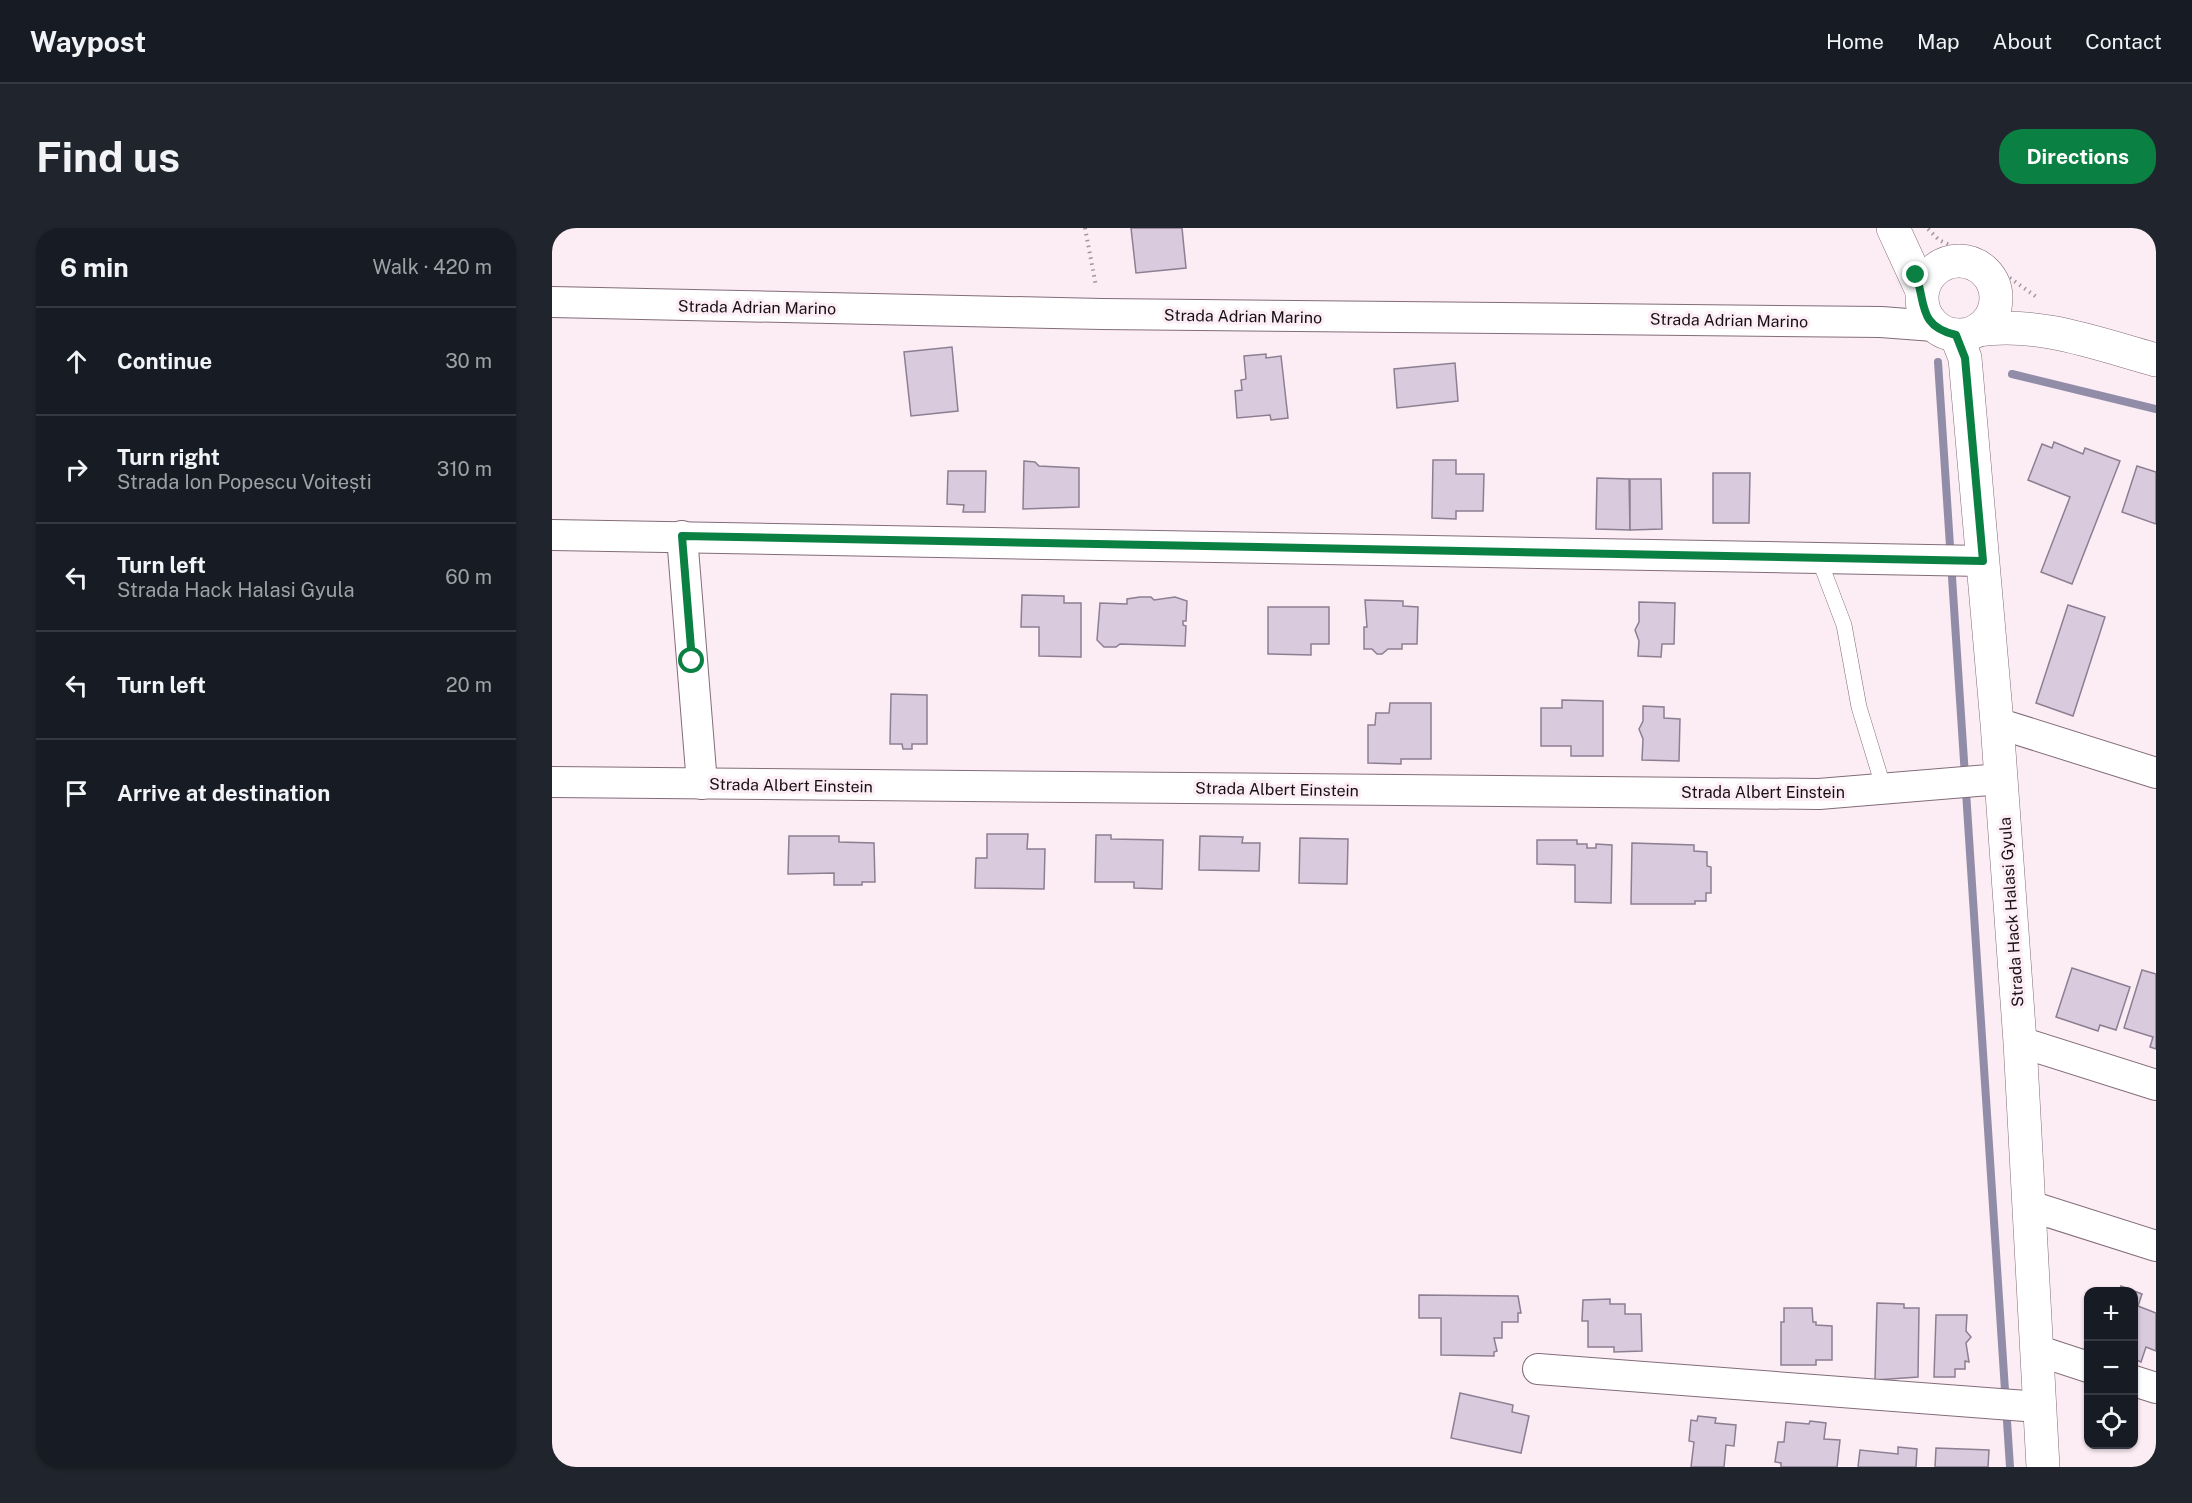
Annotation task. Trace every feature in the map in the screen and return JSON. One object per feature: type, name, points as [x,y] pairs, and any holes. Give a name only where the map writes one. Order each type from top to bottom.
[{"type":"street","points":[[1894,228],[1916,246],[1946,263],[1968,262],[1979,266],[1993,284],[1996,295],[1992,315],[1961,342]]},
{"type":"street","points":[[1894,228],[1922,291],[1924,310],[1961,342]]},
{"type":"street","points":[[1922,291],[1926,279],[1946,263]]},
{"type":"street","points":[[1996,295],[2021,317],[2049,331]]},
{"type":"street","name":"Strada Adrian Marino","points":[[552,302],[1102,314],[1881,322],[1961,342]]},
{"type":"street","points":[[1961,342],[2001,327],[2049,331],[2156,360]]},
{"type":"street","name":"Strada Hack Halasi Gyula","points":[[1961,342],[1976,561],[1997,723],[1997,780],[2020,1042],[2043,1467]]},
{"type":"street","points":[[552,535],[1976,561]]},
{"type":"street","points":[[682,536],[702,784]]},
{"type":"street","points":[[1997,723],[2156,773]]},
{"type":"street","name":"Strada Albert Einstein","points":[[552,782],[1819,794],[1997,780]]},
{"type":"street","points":[[2020,1042],[2156,1085]]},
{"type":"street","points":[[2030,1206],[2156,1246]]},
{"type":"street","points":[[2036,1350],[2084,1366]]},
{"type":"street","points":[[1538,1369],[2039,1407]]},
{"type":"street","points":[[2138,1383],[2156,1388]]},
{"type":"lane","points":[[1819,559],[1844,625],[1859,707],[1884,789]]},
{"type":"path","points":[[1085,228],[1102,314]]},
{"type":"path","points":[[1928,228],[1939,240],[1993,266],[2035,296],[2058,309],[2049,331]]},
{"type":"building","points":[[1131,228],[1182,228],[1186,268],[1136,273]]},
{"type":"building","points":[[952,347],[958,411],[911,416],[904,352]]},
{"type":"building","points":[[1266,354],[1266,358],[1281,356],[1288,418],[1271,420],[1270,415],[1237,418],[1235,391],[1242,390],[1241,380],[1246,379],[1244,356]]},
{"type":"building","points":[[1455,363],[1458,401],[1397,408],[1394,369]]},
{"type":"building","points":[[2054,442],[2083,454],[2085,448],[2120,461],[2072,584],[2041,572],[2070,497],[2028,480],[2042,444],[2052,448]]},
{"type":"building","points":[[1433,460],[1456,460],[1456,474],[1484,474],[1483,511],[1456,511],[1456,519],[1432,518]]},
{"type":"building","points":[[1024,461],[1035,462],[1039,466],[1079,468],[1079,507],[1023,509]]},
{"type":"building","points":[[2137,466],[2156,472],[2156,524],[2122,512]]},
{"type":"building","points":[[948,471],[986,471],[985,512],[963,512],[964,505],[947,504]]},
{"type":"building","points":[[1713,473],[1750,473],[1749,523],[1713,523]]},
{"type":"building","points":[[1597,478],[1629,479],[1630,530],[1596,529]]},
{"type":"building","points":[[1630,479],[1661,479],[1662,529],[1630,530]]},
{"type":"building","points":[[1022,595],[1064,596],[1064,603],[1081,603],[1081,657],[1039,656],[1039,627],[1021,627]]},
{"type":"building","points":[[1151,597],[1154,600],[1175,597],[1187,601],[1186,621],[1183,621],[1183,625],[1186,626],[1185,646],[1120,644],[1116,647],[1104,647],[1097,640],[1100,603],[1127,604],[1127,599]]},
{"type":"building","points":[[1365,600],[1403,601],[1403,606],[1418,607],[1417,644],[1402,644],[1402,649],[1388,649],[1382,654],[1377,654],[1372,649],[1364,649],[1364,627],[1367,627]]},
{"type":"building","points":[[1639,602],[1675,603],[1674,644],[1662,644],[1661,657],[1638,656],[1639,641],[1635,630],[1639,622]]},
{"type":"building","points":[[2068,605],[2105,617],[2073,716],[2036,703]]},
{"type":"building","points":[[1268,607],[1329,607],[1329,644],[1311,644],[1311,655],[1268,654]]},
{"type":"building","points":[[891,694],[927,695],[927,744],[912,744],[912,749],[903,749],[902,744],[890,744]]},
{"type":"building","points":[[1562,700],[1603,701],[1603,756],[1571,756],[1571,746],[1541,746],[1541,708],[1562,708]]},
{"type":"building","points":[[1390,703],[1431,703],[1431,759],[1401,759],[1401,764],[1368,763],[1368,725],[1375,725],[1376,713],[1389,713]]},
{"type":"building","points":[[1643,706],[1664,707],[1664,718],[1680,719],[1679,761],[1642,760],[1643,739],[1639,729],[1643,721]]},
{"type":"building","points":[[987,834],[1028,834],[1027,849],[1045,849],[1044,889],[975,888],[976,858],[987,858]]},
{"type":"building","points":[[1096,835],[1111,835],[1111,839],[1163,840],[1162,889],[1134,888],[1134,882],[1095,882]]},
{"type":"building","points":[[789,836],[839,836],[839,842],[874,843],[875,882],[862,882],[862,885],[834,885],[834,873],[788,874]]},
{"type":"building","points":[[1200,836],[1243,837],[1242,843],[1260,843],[1259,871],[1199,870]]},
{"type":"building","points":[[1300,838],[1348,839],[1347,884],[1299,883]]},
{"type":"building","points":[[1537,840],[1577,840],[1577,844],[1587,844],[1587,848],[1596,848],[1596,844],[1612,845],[1611,903],[1575,902],[1575,865],[1537,864]]},
{"type":"building","points":[[1632,843],[1694,845],[1694,851],[1707,852],[1707,866],[1711,867],[1711,893],[1706,893],[1706,901],[1695,901],[1695,904],[1631,904]]},
{"type":"building","points":[[2072,968],[2130,987],[2116,1030],[2100,1025],[2098,1031],[2056,1017]]},
{"type":"building","points":[[2142,970],[2156,974],[2156,1049],[2150,1047],[2153,1037],[2124,1028]]},
{"type":"building","points":[[2138,1292],[2142,1294],[2138,1306]]},
{"type":"building","points":[[1419,1295],[1518,1296],[1521,1313],[1518,1313],[1518,1322],[1502,1322],[1502,1338],[1494,1338],[1497,1351],[1494,1352],[1494,1356],[1441,1355],[1441,1318],[1419,1318]]},
{"type":"building","points":[[1610,1299],[1610,1304],[1625,1304],[1625,1314],[1641,1314],[1642,1351],[1614,1352],[1614,1347],[1588,1347],[1588,1321],[1582,1321],[1583,1300]]},
{"type":"building","points":[[1877,1303],[1904,1304],[1904,1308],[1919,1308],[1918,1377],[1875,1380]]},
{"type":"building","points":[[2138,1306],[2156,1313],[2156,1351],[2146,1347],[2141,1362],[2138,1361]]},
{"type":"building","points":[[1784,1308],[1812,1308],[1813,1322],[1816,1322],[1816,1325],[1832,1326],[1832,1360],[1816,1360],[1816,1365],[1781,1365],[1781,1322],[1784,1322]]},
{"type":"building","points":[[1936,1315],[1967,1315],[1966,1331],[1971,1337],[1966,1343],[1969,1362],[1965,1361],[1965,1369],[1955,1369],[1955,1377],[1934,1377]]},
{"type":"building","points":[[1460,1393],[1513,1405],[1512,1412],[1529,1416],[1521,1453],[1451,1438]]},
{"type":"building","points":[[1698,1416],[1716,1418],[1715,1423],[1736,1425],[1734,1446],[1726,1445],[1724,1467],[1691,1467],[1694,1442],[1689,1441],[1691,1420],[1697,1421]]},
{"type":"building","points":[[1810,1421],[1826,1423],[1824,1439],[1840,1440],[1837,1467],[1781,1467],[1781,1463],[1775,1462],[1778,1442],[1784,1442],[1786,1422],[1809,1424]]},
{"type":"building","points":[[1898,1447],[1917,1449],[1916,1467],[1858,1467],[1860,1450],[1898,1454]]},
{"type":"building","points":[[1936,1448],[1989,1450],[1988,1467],[1935,1467]]},
{"type":"waterway","points":[[1938,362],[2010,1467]]},
{"type":"waterway","points":[[2012,374],[2156,409]]},
{"type":"route","points":[[692,661],[682,536],[1983,561],[1965,358],[1956,335],[1934,326],[1926,316],[1922,303],[1922,291],[1916,275]]}]
